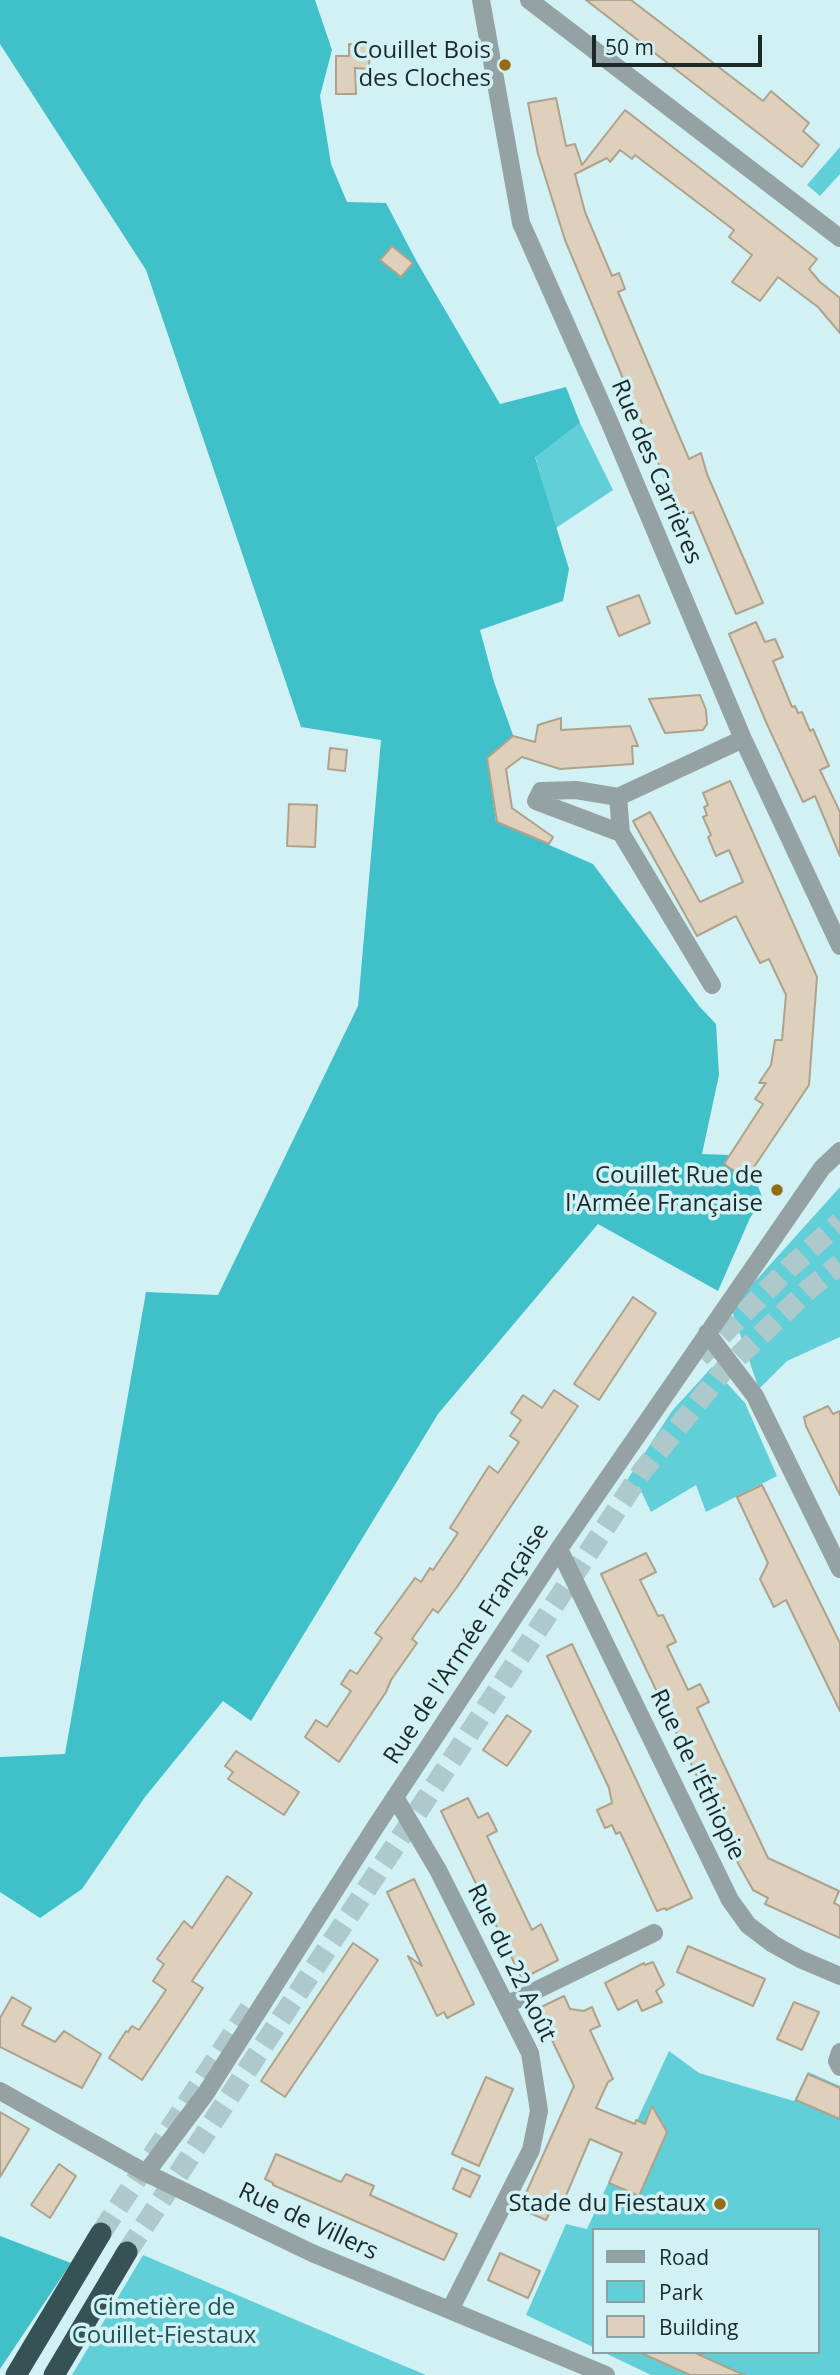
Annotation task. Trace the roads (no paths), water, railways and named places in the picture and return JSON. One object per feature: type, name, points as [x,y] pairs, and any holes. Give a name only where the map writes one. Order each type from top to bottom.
[{"type":"highway","points":[[16,2375],[101,2233]]},
{"type":"highway","points":[[54,2375],[127,2252]]},
{"type":"street","name":"Rue des Carrières","points":[[481,0],[521,223],[614,433],[743,739],[840,946]]},
{"type":"street","points":[[529,0],[840,238]]},
{"type":"street","points":[[621,833],[536,801],[541,791],[576,790],[618,797],[743,739]]},
{"type":"street","points":[[618,797],[621,833],[712,985]]},
{"type":"street","name":"Rue de l'Armée Française","points":[[146,2173],[206,2094],[395,1797],[559,1549],[822,1168],[840,1151]]},
{"type":"street","points":[[707,1333],[755,1396],[840,1569]]},
{"type":"street","name":"Rue de l'Éthiopie","points":[[559,1549],[730,1900],[748,1925],[773,1944],[840,1976]]},
{"type":"street","name":"Rue du 22 Août","points":[[395,1797],[438,1870],[530,2053],[539,2111],[531,2150],[450,2311]]},
{"type":"street","points":[[506,2005],[654,1933]]},
{"type":"street","points":[[840,2052],[837,2061],[840,2067]]},
{"type":"street","name":"Rue de Villers","points":[[0,2091],[146,2173],[312,2253],[606,2375]]},
{"type":"tunnel","points":[[700,1357],[789,1268],[840,1222]]},
{"type":"tunnel","points":[[127,2252],[643,1470],[724,1370],[809,1289],[840,1264]]},
{"type":"tunnel","points":[[101,2233],[254,2002]]},
{"type":"place","name":"Couillet Bois des Cloches","points":[[505,65]]},
{"type":"place","name":"Couillet Rue de l'Armée Française","points":[[777,1190]]},
{"type":"place","name":"Stade du Fiestaux","points":[[720,2204]]},
{"type":"park label","name":"Cimetière de Couillet-Fiestaux","points":[[164,2322]]}]
